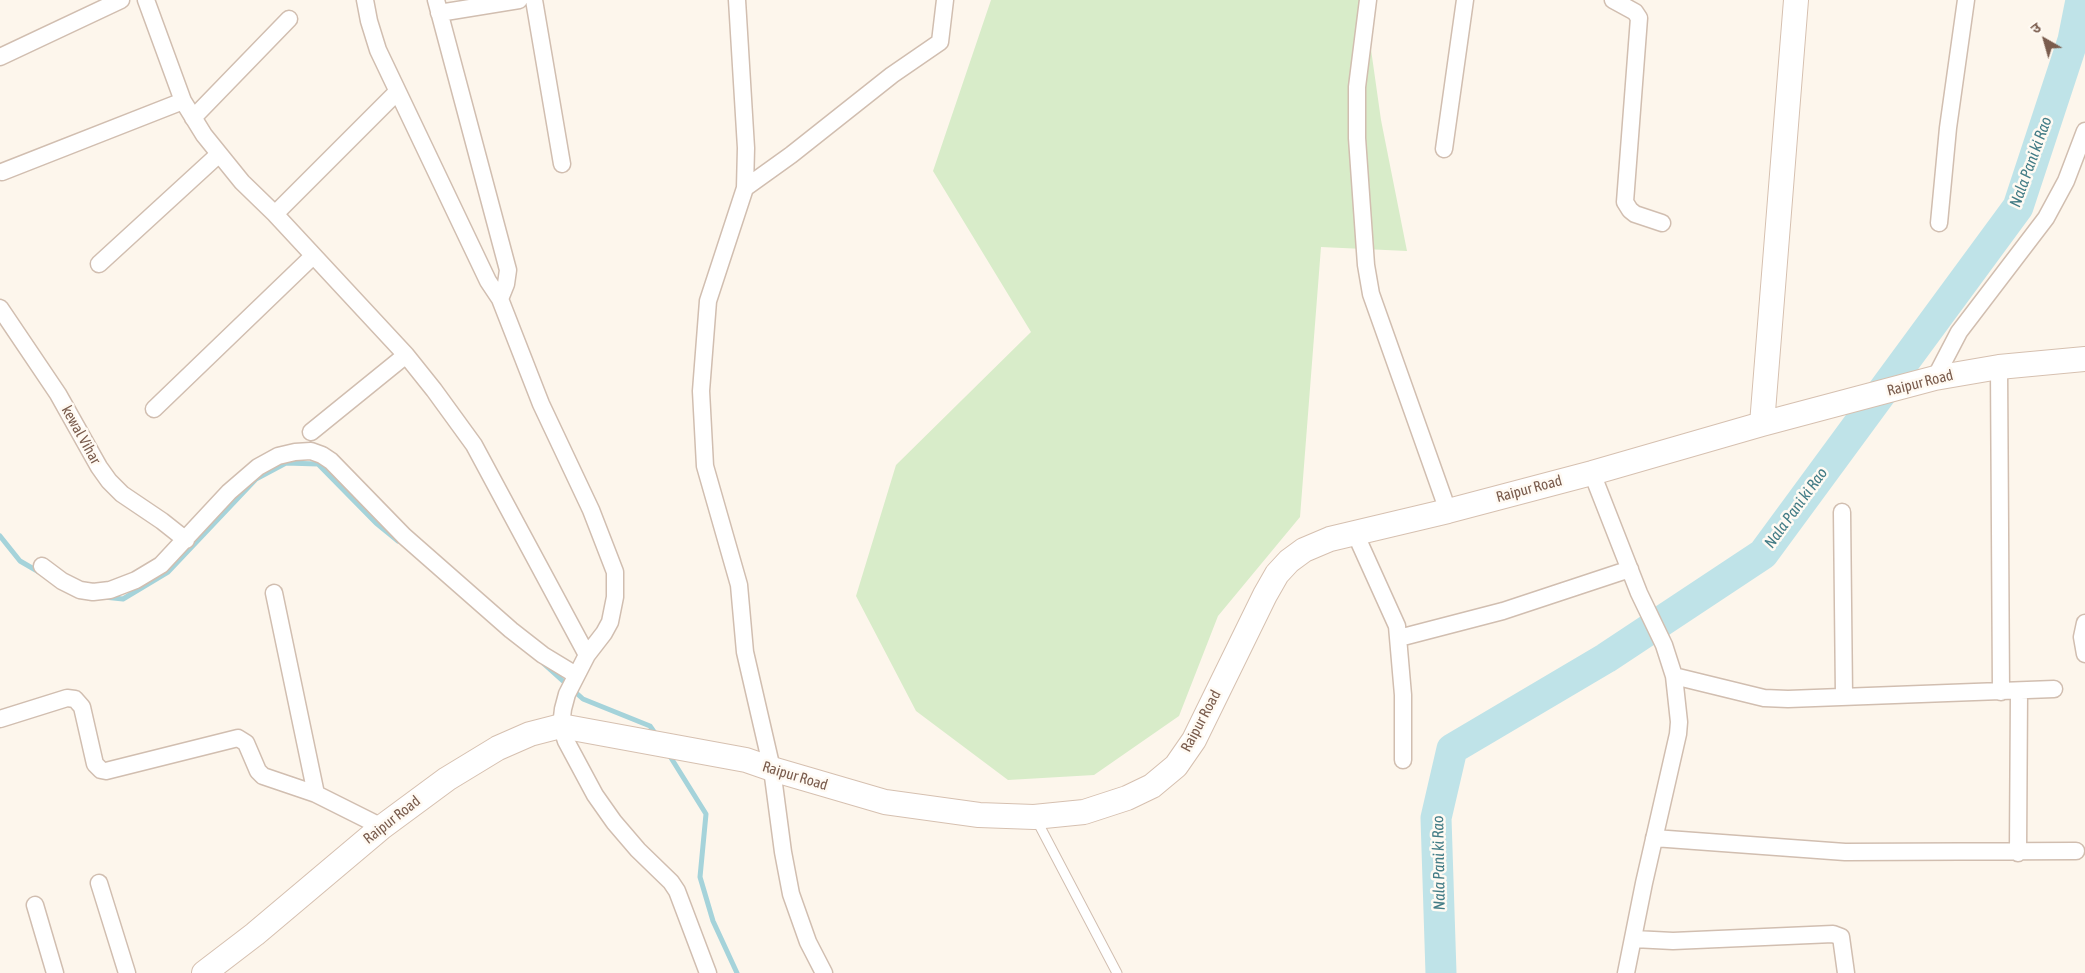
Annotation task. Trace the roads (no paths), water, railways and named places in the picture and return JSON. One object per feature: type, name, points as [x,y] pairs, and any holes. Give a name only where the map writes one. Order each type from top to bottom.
[{"type":"main road","points":[[1762,424],[1796,0]]},
{"type":"main road","name":"Raipur Road","points":[[204,973],[255,934],[382,827],[447,779],[498,748],[530,734],[561,726],[746,760],[772,770],[885,802],[979,815],[1034,817],[1084,812],[1127,798],[1152,786],[1176,766],[1194,740],[1277,574],[1289,561],[1304,550],[1330,539],[1448,511],[1592,473],[1762,424],[1928,380],[1999,368],[2085,359]]},
{"type":"street","points":[[0,57],[121,0]]},
{"type":"street","points":[[146,0],[184,101],[193,118],[218,155],[242,182],[275,214],[406,355],[474,444],[587,655]]},
{"type":"street","points":[[365,0],[372,35],[397,92],[488,281],[500,299],[541,404],[591,510],[615,572],[615,597],[610,622],[587,655],[571,684],[563,709],[561,726],[574,758],[614,822],[638,850],[671,882],[677,891],[708,973]]},
{"type":"street","points":[[500,299],[506,284],[508,270],[437,7],[519,0]]},
{"type":"street","points":[[534,0],[562,164]]},
{"type":"street","points":[[737,0],[746,148],[745,188],[708,301],[701,400],[705,466],[739,585],[745,652],[772,770],[783,852],[791,894],[808,942],[824,973]]},
{"type":"street","points":[[745,188],[791,155],[892,74],[940,42],[945,0]]},
{"type":"street","points":[[1368,0],[1357,95],[1357,138],[1368,275],[1371,294],[1448,511]]},
{"type":"street","points":[[1444,149],[1465,0]]},
{"type":"street","points":[[1613,0],[1635,12],[1639,18],[1625,202],[1634,214],[1662,223]]},
{"type":"street","points":[[1939,223],[1948,128],[1966,0]]},
{"type":"street","points":[[193,118],[289,19]]},
{"type":"street","points":[[275,214],[397,92]]},
{"type":"street","points":[[2,172],[184,101]]},
{"type":"street","points":[[1928,380],[1959,332],[2051,209],[2066,181],[2085,131]]},
{"type":"street","points":[[99,264],[218,155]]},
{"type":"street","points":[[154,409],[313,256]]},
{"type":"street","name":"kewal Vihar","points":[[0,308],[40,365],[99,468],[109,481],[122,494],[186,540]]},
{"type":"street","points":[[311,432],[406,355]]},
{"type":"street","points":[[1999,368],[2001,692]]},
{"type":"street","points":[[42,566],[62,581],[80,590],[93,592],[110,590],[136,580],[161,565],[229,492],[258,467],[278,456],[295,452],[311,452],[322,455],[331,461],[404,536],[510,630],[543,655],[571,684]]},
{"type":"street","points":[[1592,473],[1639,593],[1664,645],[1674,676],[1678,734],[1626,973]]},
{"type":"street","points":[[1842,512],[1844,696]]},
{"type":"street","points":[[1355,533],[1394,618],[1399,638],[1403,695],[1402,760]]},
{"type":"street","points":[[1399,638],[1503,610],[1630,569]]},
{"type":"street","points":[[274,593],[316,794]]},
{"type":"street","points":[[2085,623],[2082,637],[2085,654]]},
{"type":"street","points":[[1674,676],[1764,698],[1788,700],[1844,696],[2018,692],[2054,689]]},
{"type":"street","points":[[2018,692],[2018,853]]},
{"type":"street","points":[[0,719],[67,698],[74,699],[82,707],[95,764],[101,770],[106,771],[238,738],[246,743],[258,771],[263,776],[316,794],[382,827]]},
{"type":"street","points":[[1654,838],[1845,852],[2018,853],[2076,851]]},
{"type":"street","points":[[99,883],[127,973]]},
{"type":"street","points":[[35,905],[55,973]]},
{"type":"street","points":[[1634,939],[1673,941],[1833,934],[1841,937],[1846,973]]},
{"type":"lane","points":[[1034,817],[1118,973]]},
{"type":"waterway","name":"Nala Pani ki Rao","points":[[1441,973],[1436,818],[1452,749],[1606,658],[1763,554],[2018,207],[2073,40],[2081,0]]},
{"type":"waterway","points":[[104,597],[123,599],[168,572],[256,479],[286,463],[318,464],[376,523],[398,541]]},
{"type":"waterway","points":[[0,536],[20,561],[39,572]]},
{"type":"waterway","points":[[544,664],[583,699],[650,726],[657,736]]},
{"type":"waterway","points":[[668,753],[706,814],[700,877],[713,921],[737,973]]}]
